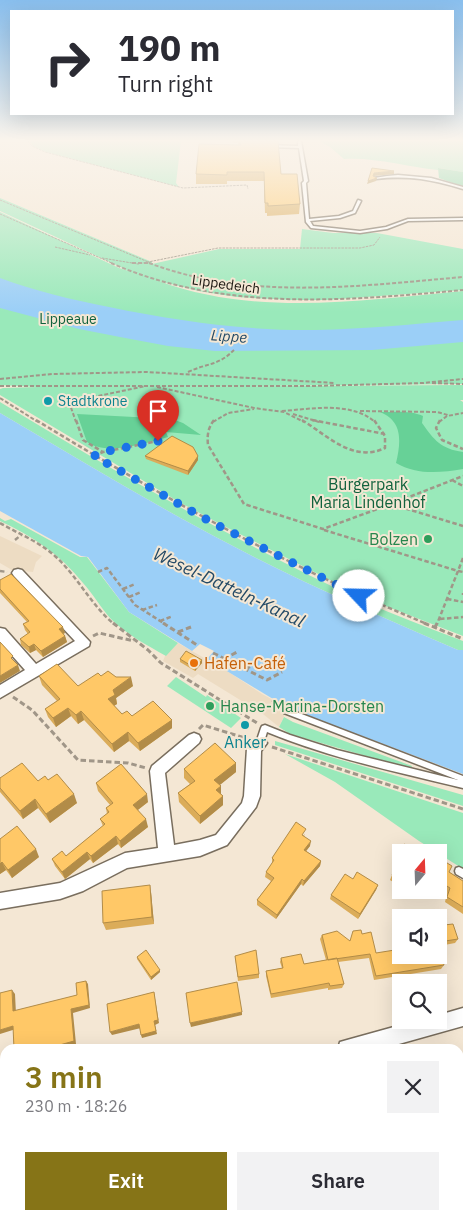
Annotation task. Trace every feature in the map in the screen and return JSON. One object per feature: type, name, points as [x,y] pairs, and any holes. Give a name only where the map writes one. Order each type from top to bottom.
[{"type":"street","points":[[2,691],[84,642],[18,573]]},
{"type":"street","points":[[0,633],[34,671]]},
{"type":"street","points":[[167,854],[157,771],[194,739]]},
{"type":"street","points":[[0,901],[60,890],[77,885],[125,861],[200,848],[221,840],[241,818],[248,807],[252,796],[254,748],[260,743]]},
{"type":"street","points":[[365,1044],[463,1017]]},
{"type":"lane","points":[[306,198],[308,220],[312,226],[325,229],[360,232],[387,228],[408,220],[463,219]]},
{"type":"lane","points":[[308,220],[348,215],[354,212],[359,201]]},
{"type":"lane","points":[[286,711],[463,780]]},
{"type":"lane","points":[[260,743],[265,728],[292,739],[463,785]]},
{"type":"path","points":[[0,200],[149,264],[180,274],[218,282],[258,287],[334,287],[463,277]]},
{"type":"path","name":"Lippedeich","points":[[0,214],[152,280],[176,286],[258,299],[325,301],[463,290]]},
{"type":"path","points":[[55,247],[97,257],[149,264],[218,248],[360,248],[374,245],[387,228]]},
{"type":"path","points":[[186,373],[201,366],[223,361],[234,350]]},
{"type":"path","points":[[0,379],[29,375],[111,372],[186,373],[343,384]]},
{"type":"path","points":[[423,383],[463,379]]},
{"type":"path","points":[[0,386],[463,384]]},
{"type":"path","points":[[103,452],[83,440],[69,402],[150,385],[261,409],[282,411],[437,412],[448,415]]},
{"type":"path","points":[[0,398],[94,456],[174,502],[330,582],[463,639]]},
{"type":"path","points":[[261,409],[237,411],[218,418],[208,427],[206,436],[208,445],[244,504],[463,572]]},
{"type":"path","points":[[282,411],[310,420],[385,434]]},
{"type":"path","points":[[282,411],[304,421],[354,452],[363,455],[376,454],[385,448],[385,434],[378,424],[358,411]]},
{"type":"path","points":[[463,413],[448,415],[439,420],[436,428],[437,432],[447,443],[463,449]]},
{"type":"path","points":[[94,456],[103,452],[158,441],[166,447]]},
{"type":"path","points":[[322,529],[463,476]]},
{"type":"path","points":[[452,480],[463,486]]},
{"type":"path","points":[[391,504],[463,526]]},
{"type":"path","points":[[0,523],[45,548],[56,557],[85,589],[104,614],[135,641],[149,649],[161,663],[238,713],[265,728]]},
{"type":"path","points":[[15,540],[21,535]]},
{"type":"path","points":[[435,628],[463,558]]},
{"type":"path","points":[[98,572],[107,568],[135,605],[198,645]]},
{"type":"path","points":[[123,589],[135,584]]},
{"type":"path","points":[[129,597],[141,592]]},
{"type":"path","points":[[447,598],[463,602]]},
{"type":"path","points":[[142,610],[157,605]]},
{"type":"path","points":[[160,621],[173,616]]},
{"type":"path","points":[[439,619],[463,616]]},
{"type":"path","points":[[178,632],[191,627]]},
{"type":"path","points":[[84,642],[99,633],[135,641]]},
{"type":"path","points":[[224,659],[237,652]]},
{"type":"path","points":[[213,653],[267,680],[282,672]]},
{"type":"path","points":[[245,669],[257,663]]},
{"type":"path","points":[[2,691],[32,710],[78,760],[128,763],[157,771]]},
{"type":"path","points":[[194,739],[193,734],[203,725],[463,809]]},
{"type":"shaded area","points":[[0,536],[42,556],[36,562],[33,572],[12,570],[0,563]]},
{"type":"shaded area","points":[[178,643],[288,708],[279,727],[263,714],[198,674],[193,678],[163,661],[165,656]]},
{"type":"green space","points":[[0,198],[152,262],[152,264],[219,249],[300,249],[302,229],[333,233],[377,233],[463,249],[463,290],[325,300],[293,300],[237,297],[199,291],[159,281],[196,292],[233,299],[271,302],[349,301],[463,291],[463,384],[137,387],[463,385],[463,400],[460,400],[463,402],[463,636],[383,605],[224,526],[179,502],[0,395],[0,389],[3,388],[38,387],[0,385],[0,212],[129,271],[0,211]]},
{"type":"green space","points":[[0,402],[88,455],[223,531],[361,600],[463,641],[463,650],[458,650],[315,587],[202,529],[0,413]]},
{"type":"green space","points":[[380,412],[407,412],[423,416],[422,423],[439,443],[449,449],[463,452],[463,469],[428,472],[412,470],[396,463],[399,447],[398,433],[393,421]]},
{"type":"green space","points":[[77,414],[172,419],[183,423],[201,435],[166,432],[168,437],[127,447],[105,448],[87,442]]},
{"type":"green space","points":[[0,518],[5,521],[11,519],[80,557],[87,557],[129,612],[178,643],[166,656],[130,635],[111,619],[87,587],[56,555],[35,540],[0,521]]},
{"type":"green space","name":"Hanse-Marina-Dorsten","points":[[176,677],[241,718],[231,728],[167,686]]},
{"type":"green space","points":[[284,717],[412,766],[411,769],[290,734],[279,727]]},
{"type":"green space","points":[[275,741],[463,795],[463,806],[275,745]]},
{"type":"green space","points":[[285,754],[463,813],[463,869],[448,859],[448,844],[424,844],[335,782]]},
{"type":"water","name":"Lippe","points":[[0,278],[40,291],[95,304],[160,317],[238,327],[316,330],[463,320],[463,342],[372,350],[215,351],[168,346],[79,329],[0,308]]},
{"type":"water","name":"Wesel-Datteln-Kanal","points":[[0,413],[143,497],[259,559],[372,613],[458,650],[463,650],[463,774],[288,708],[207,659],[214,651],[200,644],[192,651],[129,612],[88,557],[81,556],[0,511]]},
{"type":"building","points":[[265,198],[299,198],[300,204],[268,206],[268,203],[265,203]]},
{"type":"building","points":[[172,436],[193,447],[198,456],[188,471],[145,456]]},
{"type":"building","points":[[11,574],[63,627],[59,629],[65,636],[41,651],[34,644],[29,647],[20,639],[30,632],[23,624],[29,621],[0,589],[0,580]]},
{"type":"building","points":[[0,642],[13,656],[11,658],[18,665],[0,676]]},
{"type":"building","points":[[186,651],[202,660],[195,668],[180,659]]},
{"type":"building","points":[[57,664],[78,686],[98,673],[101,676],[108,671],[116,677],[131,677],[113,690],[115,695],[108,699],[122,714],[127,711],[132,716],[153,701],[172,720],[138,743],[128,732],[112,744],[81,711],[76,715],[68,708],[53,718],[45,709],[60,699],[39,676]]},
{"type":"building","points":[[215,743],[236,763],[214,780],[221,786],[216,790],[223,796],[200,816],[178,793],[195,781],[184,769]]},
{"type":"building","points":[[22,763],[38,781],[45,776],[48,780],[57,774],[74,794],[46,814],[35,799],[20,811],[0,788],[0,778]]},
{"type":"building","points":[[121,764],[147,794],[133,805],[146,819],[120,841],[116,836],[91,856],[87,852],[62,872],[52,859],[62,851],[66,856],[105,824],[100,819],[109,812],[106,808],[113,803],[96,783]]},
{"type":"building","points":[[296,822],[306,829],[302,835],[311,841],[304,850],[321,861],[304,881],[302,879],[277,915],[257,900],[274,878],[266,872],[274,860],[272,858]]},
{"type":"building","points":[[17,826],[36,849],[8,870],[2,862],[0,864],[0,839]]},
{"type":"building","points":[[448,864],[452,866],[449,872],[463,881],[463,907],[448,898],[450,888],[448,887]]},
{"type":"building","points":[[357,872],[378,885],[360,914],[331,895],[345,874],[353,879]]},
{"type":"building","points":[[150,885],[152,917],[103,923],[102,891]]},
{"type":"building","points":[[453,924],[458,939],[447,941],[447,925]]},
{"type":"building","points":[[361,930],[362,934],[371,932],[376,953],[392,950],[392,964],[444,965],[376,976],[370,954],[328,960],[322,935],[337,931],[350,941],[353,931]]},
{"type":"building","points":[[146,950],[160,970],[151,977],[137,957]]},
{"type":"building","points":[[256,950],[259,974],[238,977],[235,956]]},
{"type":"building","points":[[301,954],[304,964],[337,958],[344,984],[330,986],[329,983],[271,994],[266,971],[283,968],[281,958]]},
{"type":"building","points":[[86,981],[89,1005],[71,1009],[74,1041],[63,1044],[14,1044],[13,1026],[0,1030],[0,993],[12,990],[13,1011],[77,995],[76,983]]},
{"type":"building","points":[[237,982],[242,1012],[190,1023],[186,993]]},
{"type":"building","points":[[154,992],[158,1020],[154,1021],[156,1031],[141,1035],[139,1024],[110,1032],[107,1004]]},
{"type":"place","name":"Stadtkrone","points":[[48,401]]},
{"type":"place","name":"Bolzen","points":[[428,539]]},
{"type":"place","name":"Hafen-Café","points":[[194,663]]},
{"type":"place","name":"Hanse-Marina-Dorsten","points":[[210,706]]},
{"type":"place","name":"Anker","points":[[245,725]]},
{"type":"route","points":[[158,441],[103,452],[94,456],[211,522],[359,596]]},
{"type":"park label","name":"Lippeaue","points":[[68,319]]},
{"type":"park label","name":"Bürgerpark Maria Lindenhof","points":[[368,493]]}]
